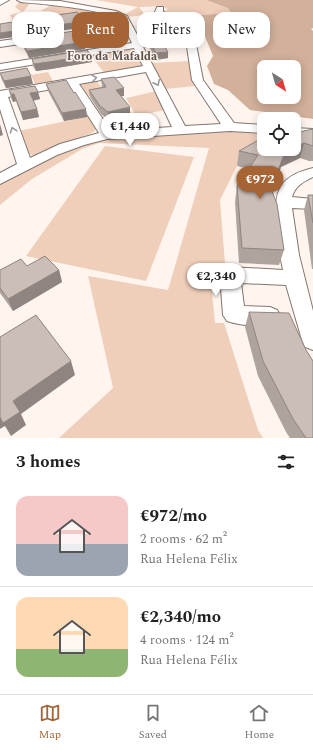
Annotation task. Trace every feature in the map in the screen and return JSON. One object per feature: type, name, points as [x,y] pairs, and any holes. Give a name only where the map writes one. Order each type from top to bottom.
[{"type":"street","points":[[0,3],[5,0]]},
{"type":"street","points":[[21,0],[60,3],[101,12]]},
{"type":"street","points":[[129,26],[137,43]]},
{"type":"street","points":[[68,34],[72,33]]},
{"type":"street","points":[[0,44],[12,42]]},
{"type":"street","points":[[0,67],[137,45]]},
{"type":"street","points":[[140,48],[180,130]]},
{"type":"street","points":[[193,48],[198,80],[230,127]]},
{"type":"street","points":[[25,165],[1,94],[150,68]]},
{"type":"street","points":[[72,82],[107,135]]},
{"type":"street","points":[[0,179],[25,165],[68,146],[107,135],[230,127],[257,129]]},
{"type":"street","points":[[301,132],[313,133]]},
{"type":"street","points":[[313,172],[300,177],[290,185],[284,193],[283,202],[294,278],[304,318],[313,340]]},
{"type":"street","points":[[283,202],[313,204]]},
{"type":"street","points":[[294,278],[230,275],[234,315],[304,318]]},
{"type":"shaded area","points":[[96,0],[206,0],[228,8],[231,12],[213,12],[213,14],[205,15],[205,12],[164,12],[168,9],[162,6],[139,7],[143,12],[137,12],[137,16],[129,17],[129,12],[138,7]]},
{"type":"shaded area","points":[[206,0],[313,0],[313,28],[311,29],[313,31],[313,119],[301,117],[301,112],[264,112],[250,110],[228,90],[214,84],[207,66],[213,56],[205,36],[205,15],[213,14],[213,48],[270,48],[270,12],[230,12],[228,8]]},
{"type":"shaded area","points":[[20,1],[32,1],[23,12],[15,7]]},
{"type":"shaded area","points":[[56,3],[95,11],[72,12],[72,14],[64,16],[64,12],[40,11]]},
{"type":"shaded area","points":[[134,26],[137,26],[137,32]]},
{"type":"shaded area","points":[[129,48],[136,48],[145,66],[105,74],[90,54]]},
{"type":"shaded area","points":[[190,61],[196,86],[165,89],[152,63]]},
{"type":"shaded area","points":[[48,72],[54,83],[36,86],[31,75]]},
{"type":"shaded area","points":[[96,80],[105,92],[88,96],[80,83]]},
{"type":"shaded area","points":[[157,91],[165,110],[136,116],[126,98]]},
{"type":"shaded area","points":[[90,116],[97,129],[92,133],[35,155],[27,155],[19,131]]},
{"type":"shaded area","points":[[233,130],[257,132],[257,154],[237,166],[220,200],[225,264],[209,264],[215,323],[224,323],[258,430],[263,438],[59,438],[113,388],[88,276],[168,290],[209,148],[99,143],[82,149],[32,179],[0,205],[0,182],[68,149],[101,139]]},
{"type":"shaded area","points":[[105,146],[194,157],[146,281],[26,256]]},
{"type":"building","points":[[72,13],[72,23],[64,24],[64,14]]},
{"type":"building","points":[[12,22],[12,31],[0,33],[0,24]]},
{"type":"building","points":[[72,31],[72,44],[64,45],[64,33]]},
{"type":"building","points":[[26,48],[46,48],[27,51]]},
{"type":"building","points":[[153,48],[166,48],[168,52],[156,53]]},
{"type":"building","points":[[87,50],[91,55],[34,64],[32,59]]},
{"type":"building","points":[[27,68],[31,76],[4,81],[0,73]]},
{"type":"building","points":[[114,77],[124,88],[116,90],[130,107],[108,112],[100,106],[89,90],[106,87],[101,79]]},
{"type":"building","points":[[66,80],[86,109],[62,113],[46,84]]},
{"type":"building","points":[[35,86],[38,92],[30,93],[37,109],[21,112],[14,94],[11,94],[9,90]]},
{"type":"building","points":[[313,129],[313,146],[304,143],[301,144],[301,132]]},
{"type":"building","points":[[257,141],[257,155],[239,151]]},
{"type":"building","points":[[257,156],[283,156],[271,189],[277,204],[284,250],[242,248],[237,186]]},
{"type":"building","points":[[308,195],[313,195],[313,223]]},
{"type":"building","points":[[45,256],[59,270],[8,299],[0,288],[0,270],[21,259],[27,266]]},
{"type":"building","points":[[249,312],[289,313],[306,350],[313,361],[313,438],[306,438],[293,419],[263,361]]},
{"type":"building","points":[[36,315],[71,361],[13,401],[20,412],[3,423],[0,417],[0,337]]},
{"type":"district","name":"Foro da Mafalda","points":[[112,56]]}]
